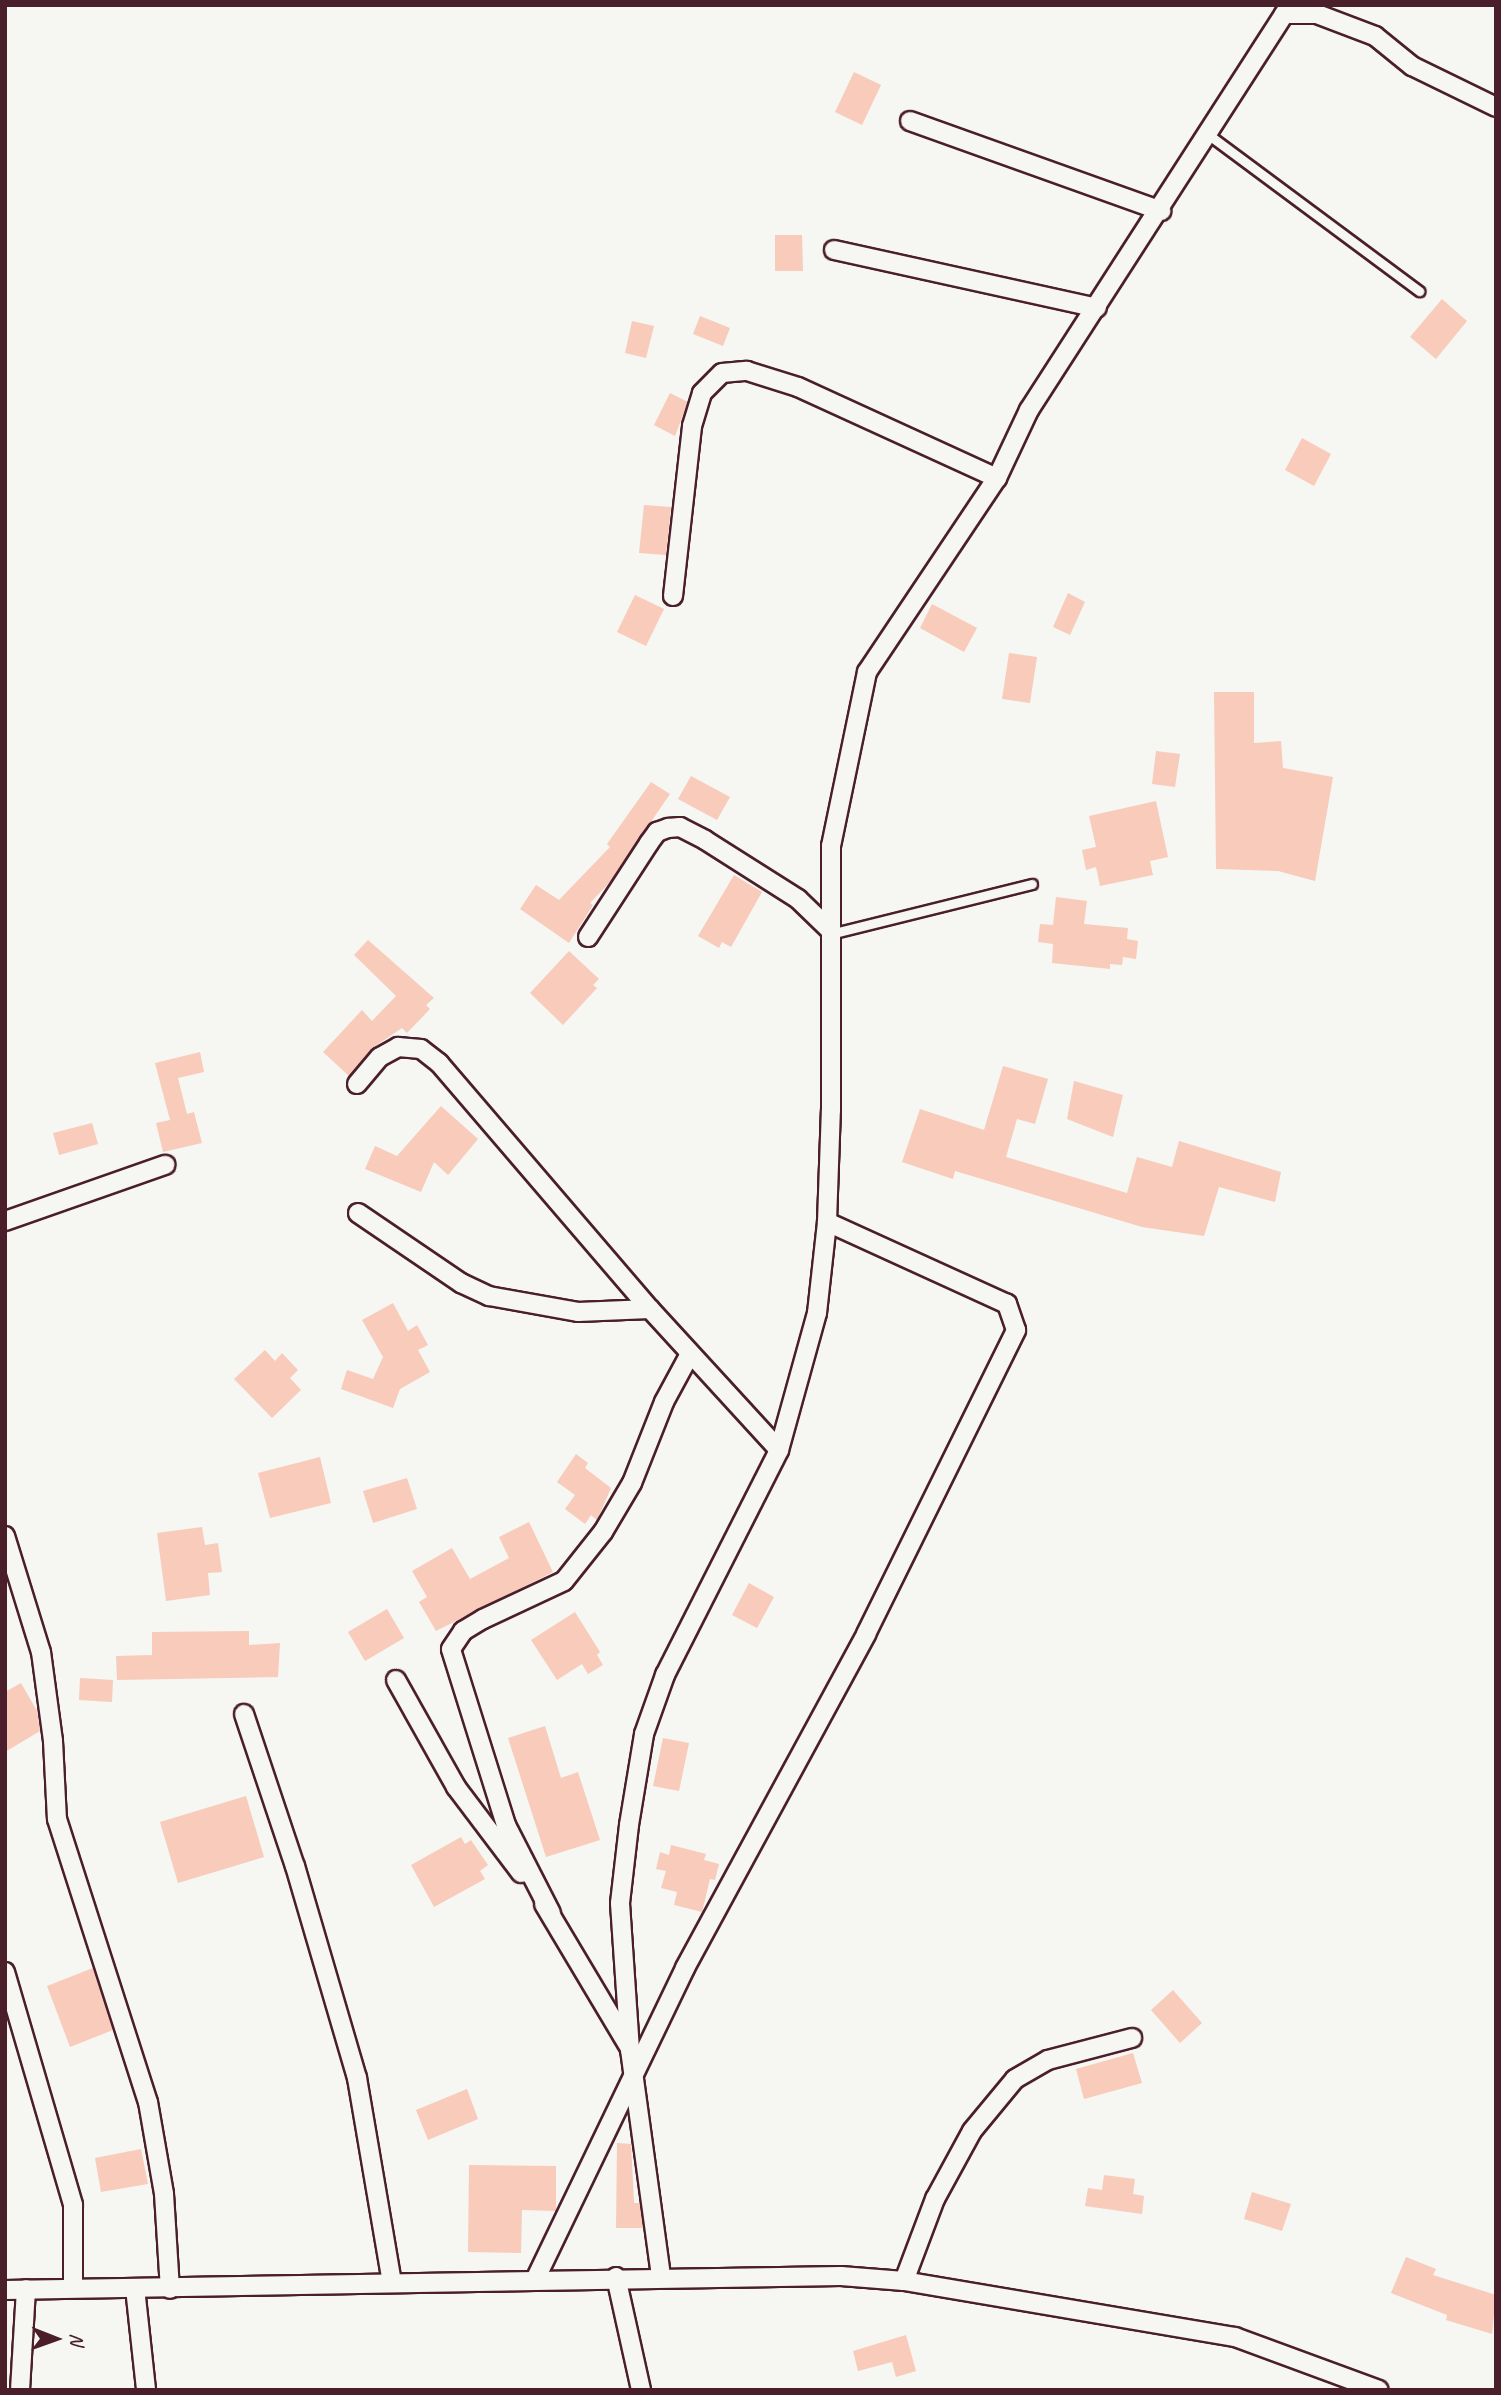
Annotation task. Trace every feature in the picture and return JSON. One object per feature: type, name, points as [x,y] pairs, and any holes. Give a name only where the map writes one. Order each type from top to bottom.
[{"type":"street","points":[[661,2276],[633,2070],[620,1903],[644,1734],[666,1675],[779,1450],[817,1313],[827,1222],[831,1048],[828,931],[831,846],[867,672],[996,478],[1029,410],[1161,211],[1287,10],[1317,14],[1375,36],[1412,66],[1496,107]]},
{"type":"street","points":[[909,121],[1161,211]]},
{"type":"street","points":[[834,250],[1097,309]]},
{"type":"street","points":[[673,596],[692,426],[702,393],[722,373],[747,372],[798,387],[996,478]]},
{"type":"street","points":[[588,937],[657,832],[680,827],[798,899],[828,931]]},
{"type":"street","points":[[357,1084],[389,1052],[409,1046],[421,1049],[449,1074],[650,1309],[779,1450]]},
{"type":"street","points":[[5,1221],[165,1165]]},
{"type":"street","points":[[358,1213],[461,1283],[489,1296],[578,1312],[650,1309]]},
{"type":"street","points":[[535,2280],[633,2070],[866,1634],[1016,1330],[1007,1304],[827,1222]]},
{"type":"street","points":[[631,2050],[578,1969],[506,1825],[451,1649],[463,1631],[564,1581],[603,1532],[632,1483],[664,1402],[690,1354]]},
{"type":"street","points":[[5,1536],[41,1652],[57,1819],[148,2102],[164,2194],[170,2289]]},
{"type":"street","points":[[396,1680],[456,1787],[551,1913]]},
{"type":"street","points":[[244,1714],[295,1866],[357,2078],[392,2282]]},
{"type":"street","points":[[5,1972],[73,2205],[72,2287]]},
{"type":"street","points":[[904,2281],[935,2199],[972,2131],[1015,2079],[1048,2060],[1132,2038]]},
{"type":"street","points":[[5,2290],[72,2287],[170,2289],[661,2276],[841,2276],[904,2281],[1235,2337],[1379,2390]]},
{"type":"street","points":[[616,2277],[640,2390]]},
{"type":"street","points":[[135,2288],[146,2390]]},
{"type":"street","points":[[20,2390],[26,2290]]},
{"type":"lane","points":[[1209,135],[1419,291]]},
{"type":"lane","points":[[828,931],[1032,884]]},
{"type":"building","points":[[854,72],[881,85],[862,125],[835,112]]},
{"type":"building","points":[[775,235],[802,235],[803,271],[775,271]]},
{"type":"building","points":[[1442,299],[1467,321],[1436,359],[1410,337]]},
{"type":"building","points":[[700,316],[730,328],[723,346],[693,334]]},
{"type":"building","points":[[632,321],[654,326],[646,358],[625,353]]},
{"type":"building","points":[[670,393],[688,402],[675,436],[654,425]]},
{"type":"building","points":[[1302,438],[1331,454],[1314,486],[1285,470]]},
{"type":"building","points":[[644,505],[671,507],[666,555],[639,553]]},
{"type":"building","points":[[1068,593],[1085,602],[1070,635],[1053,627]]},
{"type":"building","points":[[635,595],[664,609],[646,646],[617,632]]},
{"type":"building","points":[[932,604],[977,628],[964,652],[920,628]]},
{"type":"building","points":[[1009,653],[1037,657],[1030,703],[1002,699]]},
{"type":"building","points":[[1214,692],[1254,692],[1254,743],[1281,741],[1283,768],[1333,777],[1315,881],[1278,871],[1216,869]]},
{"type":"building","points":[[1156,751],[1180,754],[1175,787],[1152,784]]},
{"type":"building","points":[[691,776],[730,797],[717,820],[678,799]]},
{"type":"building","points":[[651,782],[670,794],[609,883],[590,903],[593,905],[569,943],[520,909],[536,885],[559,900],[610,847],[607,844]]},
{"type":"building","points":[[1156,801],[1168,857],[1150,861],[1153,875],[1100,886],[1096,867],[1086,870],[1082,850],[1096,847],[1089,816]]},
{"type":"building","points":[[734,875],[762,892],[731,947],[722,942],[719,948],[698,936]]},
{"type":"building","points":[[1056,897],[1087,901],[1084,924],[1128,928],[1127,939],[1138,941],[1136,959],[1123,957],[1122,965],[1110,964],[1110,969],[1052,963],[1053,944],[1038,942],[1040,924],[1053,925]]},
{"type":"building","points":[[368,940],[434,998],[426,1005],[430,1009],[407,1033],[402,1028],[374,1047],[349,1076],[323,1052],[362,1010],[372,1021],[396,996],[354,955]]},
{"type":"building","points":[[569,951],[599,979],[593,985],[597,988],[563,1025],[530,993]]},
{"type":"building","points":[[200,1052],[204,1072],[178,1078],[187,1114],[194,1112],[202,1143],[163,1152],[156,1123],[170,1120],[155,1063]]},
{"type":"building","points":[[1003,1066],[1048,1079],[1035,1124],[1017,1119],[1006,1157],[1127,1193],[1137,1157],[1172,1167],[1179,1141],[1281,1172],[1275,1202],[1219,1187],[1204,1236],[1142,1227],[955,1171],[953,1179],[902,1162],[920,1109],[984,1130]]},
{"type":"building","points":[[1074,1081],[1123,1095],[1113,1137],[1067,1119]]},
{"type":"building","points":[[441,1106],[478,1139],[448,1175],[434,1162],[421,1192],[365,1169],[375,1146],[397,1156]]},
{"type":"building","points":[[92,1123],[98,1144],[59,1155],[53,1133]]},
{"type":"building","points":[[393,1303],[408,1331],[417,1325],[428,1345],[418,1350],[430,1372],[400,1389],[393,1408],[341,1389],[347,1370],[373,1379],[383,1357],[362,1320]]},
{"type":"building","points":[[265,1350],[275,1361],[282,1353],[298,1370],[290,1378],[301,1390],[272,1418],[234,1379]]},
{"type":"building","points":[[576,1454],[588,1463],[585,1468],[611,1488],[597,1520],[591,1515],[585,1524],[565,1509],[575,1495],[557,1482]]},
{"type":"building","points":[[320,1457],[331,1503],[270,1518],[258,1473]]},
{"type":"building","points":[[407,1478],[417,1509],[373,1523],[363,1491]]},
{"type":"building","points":[[529,1522],[553,1572],[436,1631],[419,1602],[427,1597],[412,1571],[452,1548],[470,1579],[509,1558],[499,1537]]},
{"type":"building","points":[[202,1527],[205,1545],[218,1543],[222,1572],[208,1573],[210,1595],[166,1601],[157,1533]]},
{"type":"building","points":[[749,1583],[774,1597],[757,1628],[732,1615]]},
{"type":"building","points":[[387,1609],[404,1638],[365,1661],[348,1632]]},
{"type":"building","points":[[575,1612],[600,1652],[597,1655],[603,1665],[588,1674],[582,1664],[557,1680],[531,1640]]},
{"type":"building","points":[[249,1631],[249,1645],[280,1643],[278,1677],[117,1680],[116,1656],[152,1655],[152,1632]]},
{"type":"building","points":[[80,1678],[113,1680],[112,1702],[79,1700]]},
{"type":"building","points":[[21,1683],[37,1711],[40,1731],[5,1752],[5,1692]]},
{"type":"building","points":[[545,1726],[561,1778],[578,1772],[600,1840],[546,1857],[508,1738]]},
{"type":"building","points":[[663,1738],[689,1743],[679,1791],[653,1786]]},
{"type":"building","points":[[246,1796],[264,1857],[178,1883],[160,1822]]},
{"type":"building","points":[[461,1837],[465,1844],[471,1840],[488,1865],[480,1871],[485,1879],[434,1907],[411,1865]]},
{"type":"building","points":[[671,1845],[706,1854],[704,1860],[719,1864],[715,1880],[710,1879],[702,1912],[674,1905],[677,1892],[661,1888],[666,1871],[656,1869],[660,1852],[669,1855]]},
{"type":"building","points":[[93,1968],[113,2030],[70,2047],[47,1986]]},
{"type":"building","points":[[1173,1990],[1202,2023],[1180,2043],[1151,2010]]},
{"type":"building","points":[[1133,2053],[1142,2083],[1084,2099],[1076,2069]]},
{"type":"building","points":[[467,2089],[478,2119],[428,2140],[416,2110]]},
{"type":"building","points":[[617,2143],[631,2144],[634,2203],[640,2203],[643,2228],[616,2228]]},
{"type":"building","points":[[141,2149],[148,2184],[101,2192],[95,2158]]},
{"type":"building","points":[[469,2165],[556,2166],[556,2211],[522,2210],[521,2253],[468,2252]]},
{"type":"building","points":[[1104,2175],[1135,2179],[1133,2194],[1144,2196],[1142,2214],[1085,2206],[1088,2188],[1102,2190]]},
{"type":"building","points":[[1252,2192],[1291,2204],[1282,2231],[1244,2219]]},
{"type":"building","points":[[1406,2257],[1436,2269],[1433,2275],[1496,2295],[1492,2334],[1446,2320],[1447,2315],[1391,2293]]},
{"type":"building","points":[[906,2335],[916,2371],[896,2377],[892,2362],[858,2371],[853,2351]]}]
